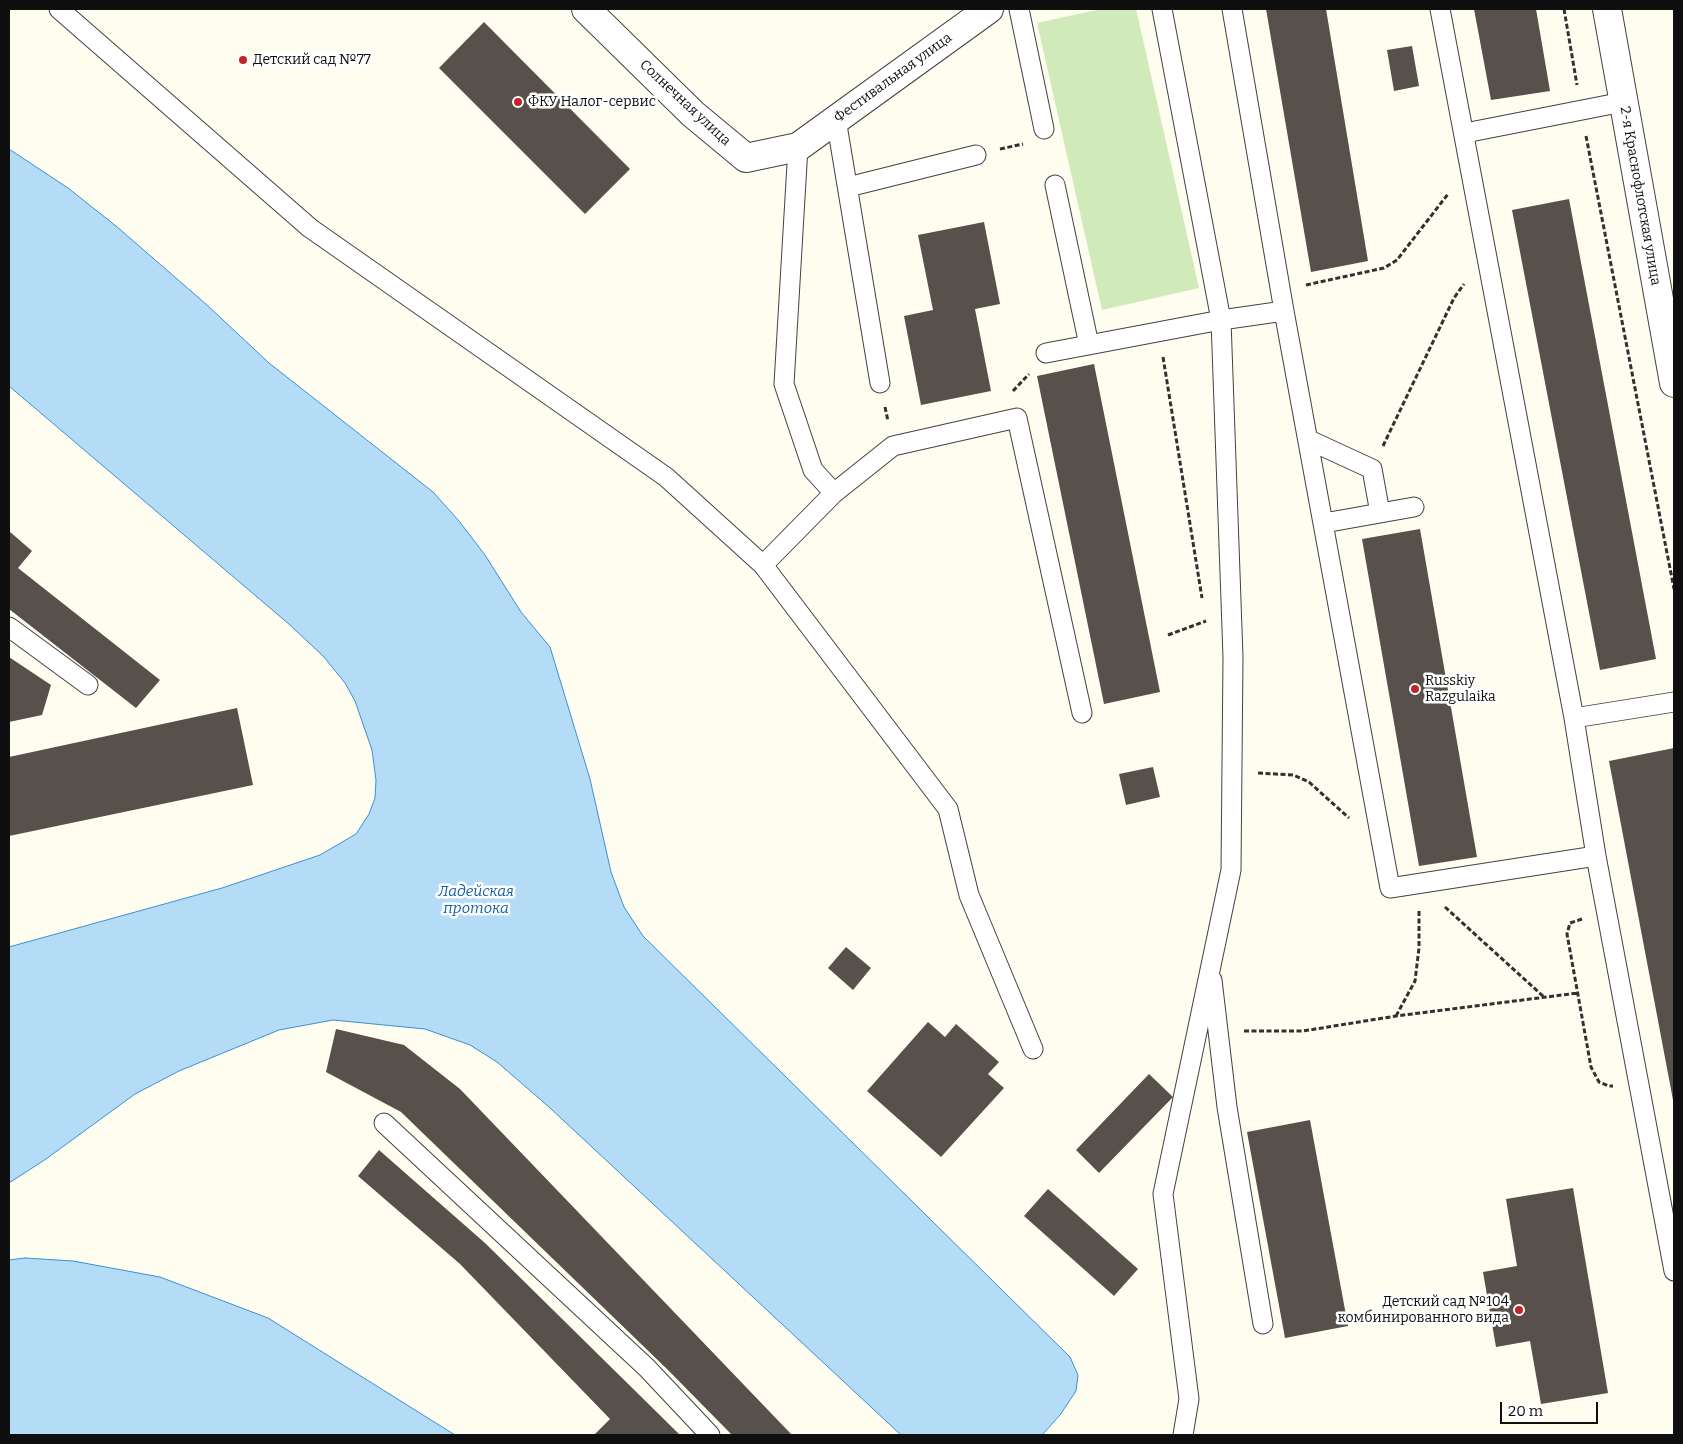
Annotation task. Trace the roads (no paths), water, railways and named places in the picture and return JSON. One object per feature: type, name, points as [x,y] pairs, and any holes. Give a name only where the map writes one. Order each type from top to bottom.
[{"type":"street","name":"Солнечная улица","points":[[586,9],[693,114],[746,158],[798,146]]},
{"type":"street","name":"Фестивальная улица","points":[[798,146],[989,9]]},
{"type":"street","name":"2-я Краснофлотская улица","points":[[1607,9],[1674,383]]},
{"type":"lane","points":[[59,9],[310,228],[666,477],[763,565],[948,809],[969,895],[1033,1049]]},
{"type":"lane","points":[[1018,9],[1044,129]]},
{"type":"lane","points":[[1162,9],[1221,320],[1233,657],[1231,870],[1210,964],[1164,1194],[1189,1399],[1183,1435]]},
{"type":"lane","points":[[1232,9],[1284,311],[1390,888],[1596,856]]},
{"type":"lane","points":[[1440,9],[1488,253],[1574,718],[1596,856],[1674,1271]]},
{"type":"lane","points":[[1465,133],[1623,102]]},
{"type":"lane","points":[[836,119],[880,383]]},
{"type":"lane","points":[[798,146],[784,384],[813,470],[834,493]]},
{"type":"lane","points":[[848,187],[976,155]]},
{"type":"lane","points":[[1055,185],[1089,345]]},
{"type":"lane","points":[[1046,353],[1221,320],[1284,311]]},
{"type":"lane","points":[[763,565],[834,493],[893,446],[1017,418],[1082,713]]},
{"type":"lane","points":[[1308,440],[1372,469],[1380,513]]},
{"type":"lane","points":[[1324,523],[1414,507]]},
{"type":"lane","points":[[9,627],[88,685]]},
{"type":"lane","points":[[1574,718],[1674,702]]},
{"type":"lane","points":[[1210,964],[1227,1107],[1263,1324]]},
{"type":"lane","points":[[384,1123],[647,1368],[710,1435]]},
{"type":"water","name":"Ладейская протока","points":[[9,149],[68,188],[116,226],[207,305],[269,363],[433,492],[459,521],[485,555],[521,612],[550,647],[590,779],[611,872],[624,907],[643,936],[1070,1357],[1078,1375],[1076,1391],[1060,1415],[1042,1435],[901,1435],[549,1107],[497,1062],[470,1045],[425,1029],[333,1020],[279,1030],[179,1071],[135,1094],[46,1159],[9,1183],[9,947],[222,888],[320,855],[356,834],[369,814],[375,798],[376,780],[372,750],[355,701],[345,683],[324,657],[290,625],[9,386]]},
{"type":"water","points":[[25,1258],[73,1261],[160,1277],[268,1318],[455,1435],[9,1435],[9,1260]]},
{"type":"place","name":"Детский сад №77","points":[[243,60]]},
{"type":"place","name":"ФКУ Налог-сервис","points":[[518,102]]},
{"type":"place","name":"Russkiy Razgulaika","points":[[1415,689]]},
{"type":"place","name":"Детский сад №104 комбинированного вида","points":[[1519,1310]]}]
